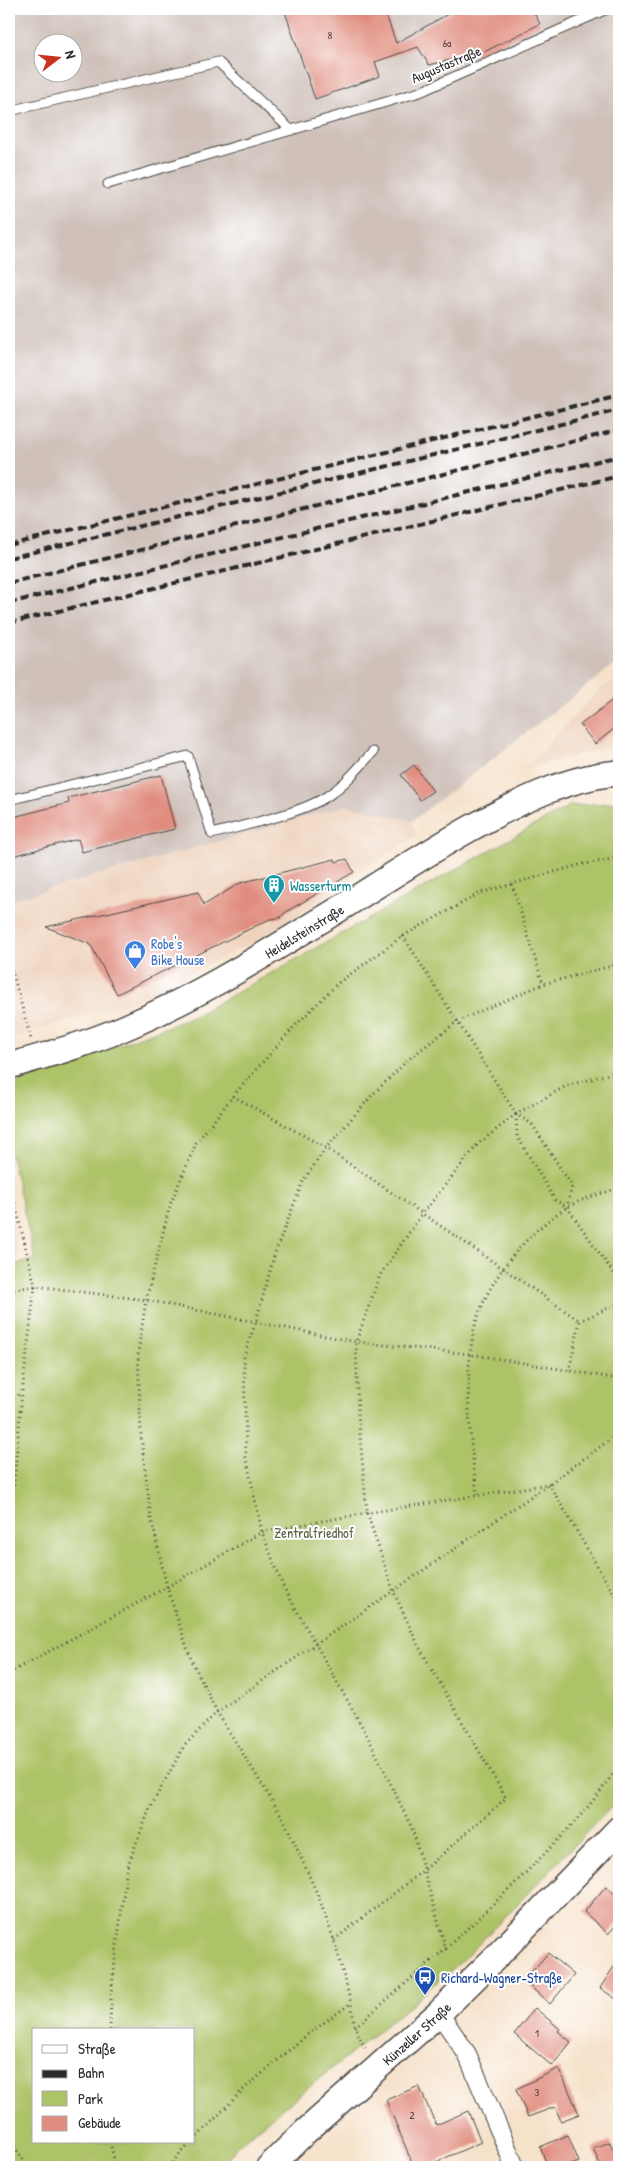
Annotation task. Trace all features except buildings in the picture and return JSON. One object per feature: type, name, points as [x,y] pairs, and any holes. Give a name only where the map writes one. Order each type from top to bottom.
[{"type":"main road","name":"Heidelsteinstraße","points":[[9,1066],[66,1050],[124,1029],[190,996],[322,919],[442,844],[511,805],[565,784],[619,773]]},
{"type":"main road","name":"Künzeller Straße","points":[[269,2167],[439,2013],[498,1955],[619,1829]]},
{"type":"street","points":[[439,2013],[467,2054],[515,2167]]},
{"type":"lane","name":"Augustastraße","points":[[108,184],[420,92],[607,9]]},
{"type":"lane","points":[[9,111],[218,62],[291,130]]},
{"type":"lane","points":[[9,800],[188,756],[212,834],[299,809],[324,798],[343,785],[373,752]]},
{"type":"path","points":[[365,2048],[355,2027],[351,2003],[334,1940],[317,1893],[284,1820],[217,1712],[190,1657],[167,1587],[151,1518],[141,1436],[138,1353],[146,1300],[170,1205],[196,1143],[233,1096],[293,1028],[338,983],[402,936],[480,893],[579,865],[619,858]]},
{"type":"path","points":[[512,884],[543,984]]},
{"type":"path","points":[[402,936],[516,1114],[532,1124],[572,1186],[567,1207]]},
{"type":"path","points":[[9,960],[31,1042]]},
{"type":"path","points":[[446,1950],[412,1828],[368,1737],[283,1586],[262,1532],[246,1457],[244,1356],[256,1322],[275,1253],[303,1182],[326,1148],[374,1094],[409,1059],[458,1021],[543,984],[619,964]]},
{"type":"path","points":[[334,1940],[424,1870],[506,1798],[418,1645],[393,1590],[367,1512],[358,1414],[356,1342],[380,1275],[422,1214],[478,1144],[516,1114],[566,1086],[619,1071]]},
{"type":"path","points":[[233,1096],[326,1148],[580,1321]]},
{"type":"path","points":[[516,1114],[517,1136],[555,1200],[567,1207],[619,1282]]},
{"type":"path","points":[[9,1179],[35,1286],[22,1393],[9,1537]]},
{"type":"path","points":[[476,1495],[470,1429],[470,1354],[472,1338],[483,1306],[503,1267],[536,1231],[567,1207],[619,1188]]},
{"type":"path","points":[[9,1290],[35,1286],[146,1300],[356,1342],[470,1354],[619,1379]]},
{"type":"path","points":[[580,1321],[619,1303]]},
{"type":"path","points":[[569,1371],[580,1321]]},
{"type":"path","points":[[9,1400],[22,1393]]},
{"type":"path","points":[[110,2028],[111,1993],[127,1868],[150,1808],[184,1746],[217,1712],[549,1484],[619,1433]]},
{"type":"path","points":[[9,1673],[167,1587],[262,1532],[367,1512],[549,1484]]},
{"type":"path","points":[[549,1484],[619,1602]]},
{"type":"path","points":[[355,2027],[446,1950],[507,1893],[583,1813],[619,1766]]},
{"type":"path","points":[[195,2139],[244,2090],[308,2035],[351,2003]]},
{"type":"path","points":[[9,2138],[28,2167]]},
{"type":"path","points":[[110,2144],[116,2167]]},
{"type":"path","points":[[170,2167],[190,2144]]},
{"type":"shaded area","points":[[9,9],[619,9],[619,661],[412,821],[347,805],[9,901]]},
{"type":"shaded area","points":[[619,678],[619,743],[523,770],[601,688]]},
{"type":"shaded area","points":[[347,805],[412,821],[416,836],[362,870],[285,925],[139,999],[9,1039],[9,902]]},
{"type":"shaded area","points":[[9,1209],[19,1257],[9,1266]]},
{"type":"green space","name":"Zentralfriedhof","points":[[619,802],[619,1799],[463,1960],[407,2008],[237,2145],[222,2167],[9,2167],[9,1266],[35,1259],[9,1147],[9,1086],[193,1017],[569,806]]},
{"type":"railway","points":[[9,545],[619,395]]},
{"type":"railway","points":[[9,558],[619,410]]},
{"type":"railway","points":[[9,583],[619,430]]},
{"type":"railway","points":[[9,603],[619,456]]},
{"type":"railway","points":[[9,623],[619,476]]},
{"type":"place","name":"Wasserturm","points":[[274,904]]},
{"type":"place","name":"Robe's Bike House","points":[[135,970]]},
{"type":"place","name":"Richard-Wagner-Straße","points":[[425,1996]]}]
